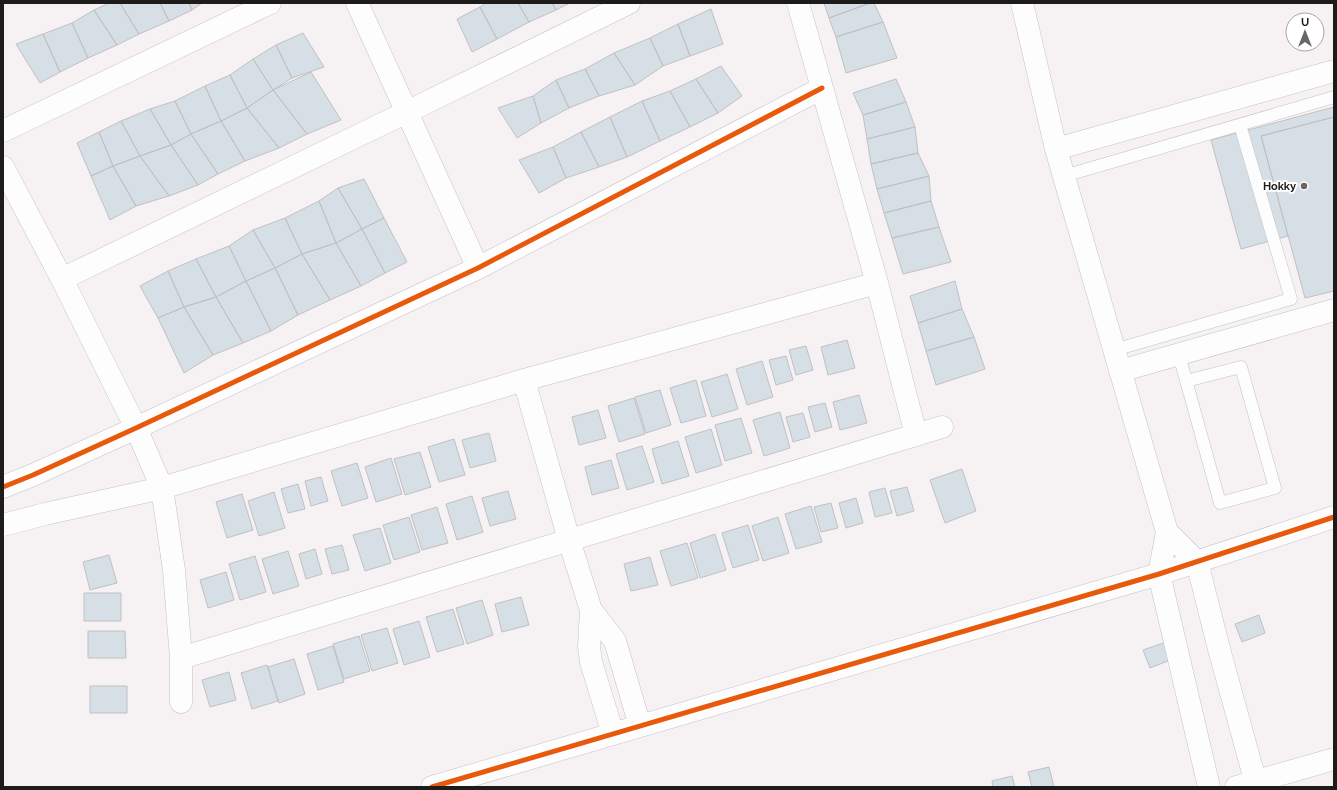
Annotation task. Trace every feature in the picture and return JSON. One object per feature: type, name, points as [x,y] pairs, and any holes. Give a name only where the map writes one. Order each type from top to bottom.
[{"type":"street","points":[[3,131],[270,3]]},
{"type":"street","points":[[357,3],[478,268]]},
{"type":"street","points":[[62,280],[629,3]]},
{"type":"street","points":[[798,3],[877,283],[916,435]]},
{"type":"street","points":[[1022,3],[1056,148],[1167,532],[1159,574],[1209,787]]},
{"type":"street","points":[[1056,148],[1334,71]]},
{"type":"street","points":[[3,487],[136,428],[478,268],[822,88]]},
{"type":"street","points":[[3,167],[62,280],[136,428],[162,488],[174,570],[181,658],[182,702]]},
{"type":"street","points":[[3,525],[162,488],[524,380],[877,283]]},
{"type":"street","points":[[1120,371],[1334,310]]},
{"type":"street","points":[[524,380],[569,540],[591,610],[615,641],[640,726]]},
{"type":"street","points":[[181,658],[942,427]]},
{"type":"street","points":[[432,787],[1159,574],[1334,517]]},
{"type":"street","points":[[1167,532],[1197,562],[1219,649],[1250,785],[1334,759]]},
{"type":"street","points":[[591,610],[589,647],[613,734]]},
{"type":"lane","points":[[1064,176],[1334,97]]},
{"type":"lane","points":[[1114,350],[1291,299],[1240,125]]},
{"type":"lane","points":[[1179,355],[1186,381],[1220,503],[1275,488],[1241,367],[1186,381]]},
{"type":"building","points":[[109,3],[120,3],[139,34],[117,45],[94,10]]},
{"type":"building","points":[[120,3],[160,3],[169,21],[139,34]]},
{"type":"building","points":[[160,3],[189,3],[192,10],[169,21]]},
{"type":"building","points":[[189,3],[202,3],[192,10]]},
{"type":"building","points":[[486,3],[518,3],[529,22],[497,39],[480,7]]},
{"type":"building","points":[[518,3],[552,3],[556,10],[529,22]]},
{"type":"building","points":[[552,3],[570,3],[556,10]]},
{"type":"building","points":[[824,3],[870,3],[829,18]]},
{"type":"building","points":[[870,3],[874,3],[883,22],[836,37],[829,18]]},
{"type":"building","points":[[480,7],[497,39],[472,52],[457,19]]},
{"type":"building","points":[[711,9],[723,44],[690,56],[678,24]]},
{"type":"building","points":[[94,10],[117,45],[88,58],[72,23]]},
{"type":"building","points":[[883,22],[897,58],[846,73],[836,37]]},
{"type":"building","points":[[72,23],[88,58],[60,72],[43,34]]},
{"type":"building","points":[[678,24],[690,56],[663,66],[650,38]]},
{"type":"building","points":[[303,33],[324,67],[292,78],[276,45]]},
{"type":"building","points":[[43,34],[60,72],[40,83],[16,44]]},
{"type":"building","points":[[650,38],[663,66],[635,85],[614,53]]},
{"type":"building","points":[[276,45],[292,78],[273,90],[253,59]]},
{"type":"building","points":[[614,53],[635,85],[599,96],[585,69]]},
{"type":"building","points":[[253,59],[273,90],[247,108],[230,75]]},
{"type":"building","points":[[721,66],[742,96],[718,113],[696,79]]},
{"type":"building","points":[[585,69],[599,96],[569,108],[556,80]]},
{"type":"building","points":[[311,72],[341,120],[307,134],[273,90]]},
{"type":"building","points":[[230,75],[247,108],[221,121],[205,86]]},
{"type":"building","points":[[696,79],[718,113],[690,127],[670,91]]},
{"type":"building","points":[[896,79],[906,102],[863,115],[853,93]]},
{"type":"building","points":[[556,80],[569,108],[541,123],[533,96]]},
{"type":"building","points":[[205,86],[221,121],[191,134],[175,101]]},
{"type":"building","points":[[273,90],[307,134],[279,148],[247,108]]},
{"type":"building","points":[[670,91],[690,127],[660,141],[642,101]]},
{"type":"building","points":[[533,96],[541,123],[517,138],[498,108]]},
{"type":"building","points":[[175,101],[191,134],[171,145],[150,109]]},
{"type":"building","points":[[642,101],[660,141],[627,157],[610,117]]},
{"type":"building","points":[[906,102],[915,127],[867,139],[863,115]]},
{"type":"building","points":[[1334,107],[1334,117],[1261,136],[1288,236],[1241,249],[1211,140]]},
{"type":"building","points":[[247,108],[279,148],[245,161],[221,121]]},
{"type":"building","points":[[150,109],[171,145],[140,156],[121,121]]},
{"type":"building","points":[[610,117],[627,157],[599,167],[581,132]]},
{"type":"building","name":"Hokky","points":[[1334,117],[1334,291],[1305,298],[1261,136]]},
{"type":"building","points":[[121,121],[140,156],[113,166],[99,132]]},
{"type":"building","points":[[221,121],[245,161],[218,174],[191,134]]},
{"type":"building","points":[[915,127],[918,153],[871,164],[867,139]]},
{"type":"building","points":[[99,132],[113,166],[91,176],[77,143]]},
{"type":"building","points":[[581,132],[599,167],[566,178],[553,147]]},
{"type":"building","points":[[191,134],[218,174],[198,185],[171,145]]},
{"type":"building","points":[[171,145],[198,185],[169,196],[140,156]]},
{"type":"building","points":[[553,147],[566,178],[539,193],[519,160]]},
{"type":"building","points":[[918,153],[929,176],[877,189],[871,164]]},
{"type":"building","points":[[140,156],[169,196],[136,206],[113,166]]},
{"type":"building","points":[[113,166],[136,206],[110,220],[91,176]]},
{"type":"building","points":[[929,176],[931,201],[884,213],[877,189]]},
{"type":"building","points":[[364,179],[384,218],[362,229],[338,188]]},
{"type":"building","points":[[338,188],[362,229],[336,243],[319,201]]},
{"type":"building","points":[[319,201],[336,243],[302,254],[285,218]]},
{"type":"building","points":[[931,201],[939,227],[892,238],[884,213]]},
{"type":"building","points":[[285,218],[302,254],[275,268],[253,230]]},
{"type":"building","points":[[384,218],[407,262],[385,273],[362,229]]},
{"type":"building","points":[[939,227],[951,262],[903,274],[892,238]]},
{"type":"building","points":[[362,229],[385,273],[361,286],[336,243]]},
{"type":"building","points":[[253,230],[275,268],[246,281],[229,246]]},
{"type":"building","points":[[336,243],[361,286],[330,300],[302,254]]},
{"type":"building","points":[[229,246],[246,281],[216,297],[196,259]]},
{"type":"building","points":[[302,254],[330,300],[298,315],[275,268]]},
{"type":"building","points":[[196,259],[216,297],[184,307],[168,271]]},
{"type":"building","points":[[275,268],[298,315],[271,331],[246,281]]},
{"type":"building","points":[[168,271],[184,307],[158,318],[140,286]]},
{"type":"building","points":[[246,281],[271,331],[243,343],[216,297]]},
{"type":"building","points":[[955,281],[962,309],[918,323],[910,296]]},
{"type":"building","points":[[216,297],[243,343],[213,355],[184,307]]},
{"type":"building","points":[[184,307],[213,355],[184,373],[158,318]]},
{"type":"building","points":[[962,309],[974,337],[926,351],[918,323]]},
{"type":"building","points":[[974,337],[985,369],[936,385],[926,351]]},
{"type":"building","points":[[847,340],[855,368],[828,375],[821,347]]},
{"type":"building","points":[[806,346],[813,370],[796,375],[789,350]]},
{"type":"building","points":[[786,356],[793,380],[776,385],[769,360]]},
{"type":"building","points":[[762,361],[773,397],[747,405],[736,369]]},
{"type":"building","points":[[727,374],[738,409],[712,417],[701,382]]},
{"type":"building","points":[[696,380],[706,416],[681,423],[670,388]]},
{"type":"building","points":[[660,390],[671,425],[646,433],[635,397]]},
{"type":"building","points":[[859,395],[867,423],[840,430],[833,402]]},
{"type":"building","points":[[634,398],[645,434],[619,442],[608,406]]},
{"type":"building","points":[[825,403],[832,427],[815,432],[808,407]]},
{"type":"building","points":[[598,410],[606,438],[579,445],[572,417]]},
{"type":"building","points":[[780,412],[790,448],[764,456],[753,420]]},
{"type":"building","points":[[803,413],[810,437],[793,442],[786,417]]},
{"type":"building","points":[[741,418],[752,453],[725,461],[715,425]]},
{"type":"building","points":[[711,429],[722,465],[696,473],[685,437]]},
{"type":"building","points":[[489,433],[496,461],[470,468],[462,440]]},
{"type":"building","points":[[454,439],[465,475],[439,482],[428,447]]},
{"type":"building","points":[[678,441],[689,476],[662,484],[652,449]]},
{"type":"building","points":[[642,446],[654,482],[627,490],[616,454]]},
{"type":"building","points":[[420,452],[431,487],[405,495],[394,459]]},
{"type":"building","points":[[391,458],[402,494],[376,502],[365,467]]},
{"type":"building","points":[[611,460],[619,488],[592,495],[585,467]]},
{"type":"building","points":[[357,463],[368,498],[342,506],[331,471]]},
{"type":"building","points":[[962,469],[976,511],[945,523],[930,480]]},
{"type":"building","points":[[321,477],[328,501],[311,506],[305,481]]},
{"type":"building","points":[[298,484],[305,509],[288,513],[281,489]]},
{"type":"building","points":[[907,487],[914,511],[897,516],[890,491]]},
{"type":"building","points":[[885,488],[892,513],[875,517],[869,492]]},
{"type":"building","points":[[508,491],[516,519],[490,526],[482,498]]},
{"type":"building","points":[[274,492],[285,528],[259,536],[248,501]]},
{"type":"building","points":[[242,494],[253,530],[227,538],[216,502]]},
{"type":"building","points":[[472,496],[483,532],[457,540],[446,504]]},
{"type":"building","points":[[856,498],[863,523],[846,528],[839,503]]},
{"type":"building","points":[[831,503],[838,528],[821,532],[814,507]]},
{"type":"building","points":[[811,506],[822,542],[796,549],[785,514]]},
{"type":"building","points":[[437,507],[448,543],[422,550],[411,515]]},
{"type":"building","points":[[409,517],[420,552],[394,560],[383,525]]},
{"type":"building","points":[[778,517],[789,553],[763,561],[752,526]]},
{"type":"building","points":[[748,525],[759,560],[733,568],[722,533]]},
{"type":"building","points":[[380,528],[391,563],[365,571],[353,535]]},
{"type":"building","points":[[715,534],[726,570],[700,578],[690,543]]},
{"type":"building","points":[[687,543],[698,578],[671,586],[660,551]]},
{"type":"building","points":[[342,545],[349,570],[332,574],[325,549]]},
{"type":"building","points":[[315,549],[322,574],[306,579],[299,554]]},
{"type":"building","points":[[288,551],[299,586],[273,594],[262,559]]},
{"type":"building","points":[[109,555],[117,583],[90,590],[83,562]]},
{"type":"building","points":[[255,556],[266,592],[240,600],[229,564]]},
{"type":"building","points":[[650,557],[658,585],[631,591],[624,564]]},
{"type":"building","points":[[226,572],[234,600],[208,608],[200,580]]},
{"type":"building","points":[[84,593],[121,593],[121,621],[84,621]]},
{"type":"building","points":[[521,597],[529,625],[502,632],[495,604]]},
{"type":"building","points":[[482,600],[493,635],[467,644],[456,608]]},
{"type":"building","points":[[453,609],[464,644],[437,652],[426,617]]},
{"type":"building","points":[[1259,615],[1265,633],[1242,642],[1235,624]]},
{"type":"building","points":[[419,621],[430,657],[404,665],[393,629]]},
{"type":"building","points":[[387,628],[398,663],[372,671],[361,635]]},
{"type":"building","points":[[88,631],[125,631],[126,658],[88,658]]},
{"type":"building","points":[[359,636],[370,671],[344,679],[333,644]]},
{"type":"building","points":[[1166,642],[1173,659],[1150,668],[1143,650]]},
{"type":"building","points":[[333,646],[344,682],[318,690],[307,654]]},
{"type":"building","points":[[294,659],[305,694],[279,703],[268,667]]},
{"type":"building","points":[[267,665],[278,701],[252,709],[241,673]]},
{"type":"building","points":[[229,672],[236,700],[210,707],[202,680]]},
{"type":"building","points":[[90,686],[127,686],[127,713],[90,713]]},
{"type":"building","points":[[1049,767],[1054,787],[1032,787],[1028,772]]},
{"type":"building","points":[[1012,776],[1015,787],[993,787],[992,781]]},
{"type":"cycle path","points":[[3,487],[136,428],[478,268],[822,88]]},
{"type":"cycle path","points":[[432,787],[1159,574],[1334,517]]},
{"type":"place","name":"Hokky","points":[[1304,186]]}]
